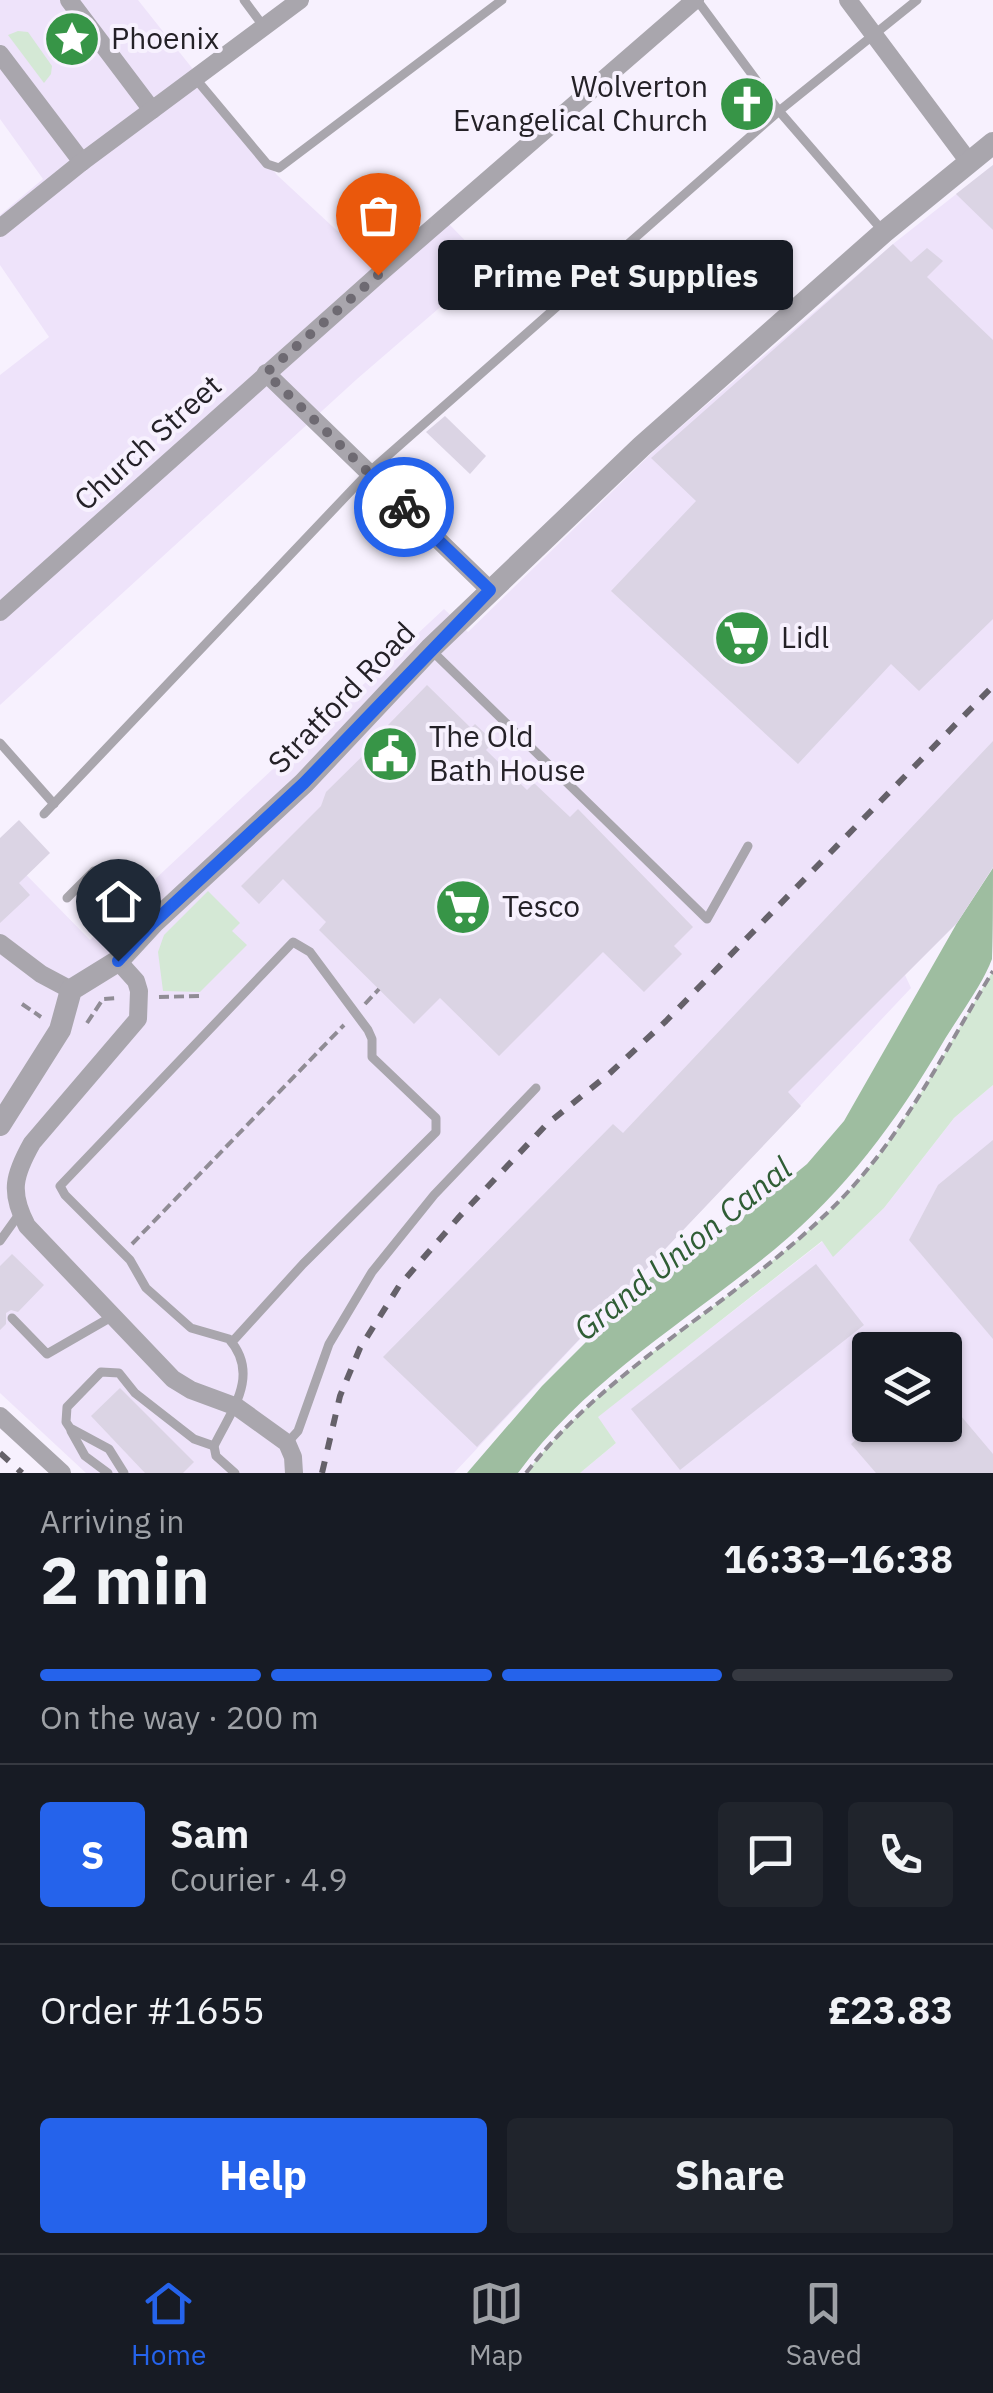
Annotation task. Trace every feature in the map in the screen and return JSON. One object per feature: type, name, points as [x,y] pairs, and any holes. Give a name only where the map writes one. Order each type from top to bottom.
[{"type":"street","points":[[69,0],[152,110]]},
{"type":"street","points":[[0,228],[300,0]]},
{"type":"street","name":"Church Street","points":[[3,603],[696,0]]},
{"type":"street","points":[[848,0],[969,162]]},
{"type":"street","points":[[0,54],[82,162]]},
{"type":"street","name":"Stratford Road","points":[[71,990],[118,961],[156,920],[304,783],[490,590],[642,446],[884,232],[993,143]]},
{"type":"street","points":[[266,373],[490,590]]},
{"type":"street","points":[[0,943],[40,974],[71,990],[60,1030],[0,1125]]},
{"type":"street","points":[[118,961],[136,981],[140,996],[138,1019],[32,1143],[20,1166],[14,1195],[27,1226],[173,1379],[237,1407],[287,1443],[294,1473]]},
{"type":"street","points":[[0,1416],[62,1473]]},
{"type":"lane","points":[[244,0],[264,27]]},
{"type":"lane","points":[[195,78],[267,164],[280,168],[502,0]]},
{"type":"lane","points":[[696,0],[779,111],[884,232]]},
{"type":"lane","points":[[44,814],[368,473],[779,111],[917,0]]},
{"type":"lane","points":[[430,649],[707,919],[748,846]]},
{"type":"lane","points":[[0,743],[54,804]]},
{"type":"lane","points":[[67,898],[94,871],[102,871],[156,920]]},
{"type":"lane","points":[[232,1342],[436,1132],[436,1118],[372,1058],[372,1038],[310,952],[293,942],[60,1186],[140,1272],[146,1288],[191,1328],[232,1342],[242,1359],[245,1376],[237,1407],[214,1446],[221,1468],[235,1473]]},
{"type":"lane","points":[[287,1443],[298,1431],[329,1344],[372,1272],[434,1195],[536,1088]]},
{"type":"lane","points":[[0,1242],[20,1212]]},
{"type":"lane","points":[[12,1318],[46,1354],[113,1316]]},
{"type":"lane","points":[[108,1473],[85,1456],[66,1422],[67,1407],[101,1372],[108,1370],[119,1373],[135,1393],[194,1438],[214,1446]]},
{"type":"lane","points":[[70,1428],[108,1449],[124,1473]]},
{"type":"path","points":[[526,1473],[551,1441],[591,1403],[774,1259],[859,1181],[923,1091],[993,971]]},
{"type":"path","points":[[123,1252],[379,989]]},
{"type":"path","points":[[140,996],[199,996]]},
{"type":"shaded area","points":[[0,0],[138,0],[277,175],[387,277],[448,223],[489,265],[357,379],[0,705],[0,375],[49,337],[0,265],[0,215],[43,179],[0,119]]},
{"type":"shaded area","points":[[61,26],[71,28],[70,43],[81,46],[83,56],[66,57],[58,48]]},
{"type":"shaded area","points":[[28,32],[52,66],[44,83],[8,35]]},
{"type":"shaded area","points":[[993,165],[993,868],[957,923],[905,975],[911,988],[454,1473],[86,1473],[0,1393],[0,848],[90,940],[444,609],[468,632],[661,444],[893,244]]},
{"type":"shaded area","points":[[993,868],[992,959],[988,969],[906,1101],[868,1154],[775,1249],[606,1380],[545,1439],[518,1473],[467,1473],[542,1386],[648,1280],[745,1215],[807,1164],[844,1121],[957,923]]},
{"type":"shaded area","points":[[208,891],[240,923],[232,931],[247,945],[200,992],[163,991],[158,952],[164,935]]},
{"type":"shaded area","points":[[993,971],[993,1085],[954,1118],[884,1208],[833,1257],[822,1241],[598,1417],[616,1443],[580,1473],[526,1473],[594,1401],[788,1248],[851,1188],[897,1130]]},
{"type":"shaded area","points":[[993,1085],[993,1473],[580,1473],[616,1443],[597,1417],[823,1241],[833,1256],[884,1208],[954,1118]]},
{"type":"building","points":[[993,165],[993,230],[956,194]]},
{"type":"building","points":[[893,244],[911,262],[927,248],[943,261],[927,277],[993,340],[993,619],[919,691],[891,664],[798,764],[611,591],[696,501],[651,458]]},
{"type":"building","points":[[445,416],[486,456],[470,474],[426,432]]},
{"type":"building","name":"Tesco","points":[[427,685],[471,728],[475,724],[494,742],[486,750],[527,790],[534,783],[570,817],[578,809],[693,927],[674,946],[682,954],[644,992],[603,952],[499,1056],[440,998],[414,1024],[319,930],[326,922],[283,879],[259,904],[241,886],[321,806],[326,792],[391,728],[388,725]]},
{"type":"building","points":[[993,741],[993,867],[957,923],[788,1092],[801,1106],[477,1447],[383,1357],[613,1124],[623,1133]]},
{"type":"building","points":[[19,820],[50,853],[19,883],[30,895],[0,923],[0,838]]},
{"type":"building","points":[[993,1140],[993,1339],[909,1240],[938,1185]]},
{"type":"building","points":[[12,1254],[44,1285],[18,1312],[6,1313],[6,1324],[0,1330],[0,1266]]},
{"type":"building","points":[[816,1264],[864,1325],[680,1470],[631,1409]]},
{"type":"building","points":[[120,1388],[194,1462],[183,1473],[145,1473],[91,1416]]},
{"type":"building","points":[[962,1417],[993,1454],[993,1473],[876,1473],[851,1444],[962,1442]]},
{"type":"railway","points":[[322,1473],[340,1396],[360,1348],[399,1286],[546,1125],[666,1021],[993,686]]},
{"type":"railway","points":[[0,1453],[22,1473]]},
{"type":"way so far","points":[[378,275],[266,373],[404,507]]},
{"type":"place","name":"Phoenix","points":[[72,39]]},
{"type":"place","name":"Wolverton Evangelical Church","points":[[747,104]]},
{"type":"place","name":"Prime Pet Supplies","points":[[378,275]]},
{"type":"place","name":"Lidl","points":[[742,638]]},
{"type":"place","name":"The Old Bath House","points":[[390,754]]},
{"type":"place","name":"Tesco","points":[[463,907]]},
{"type":"route","points":[[118,961],[153,923],[304,783],[490,590],[404,507]]},
{"type":"water label","name":"Grand Union Canal","points":[[683,1249]]}]
